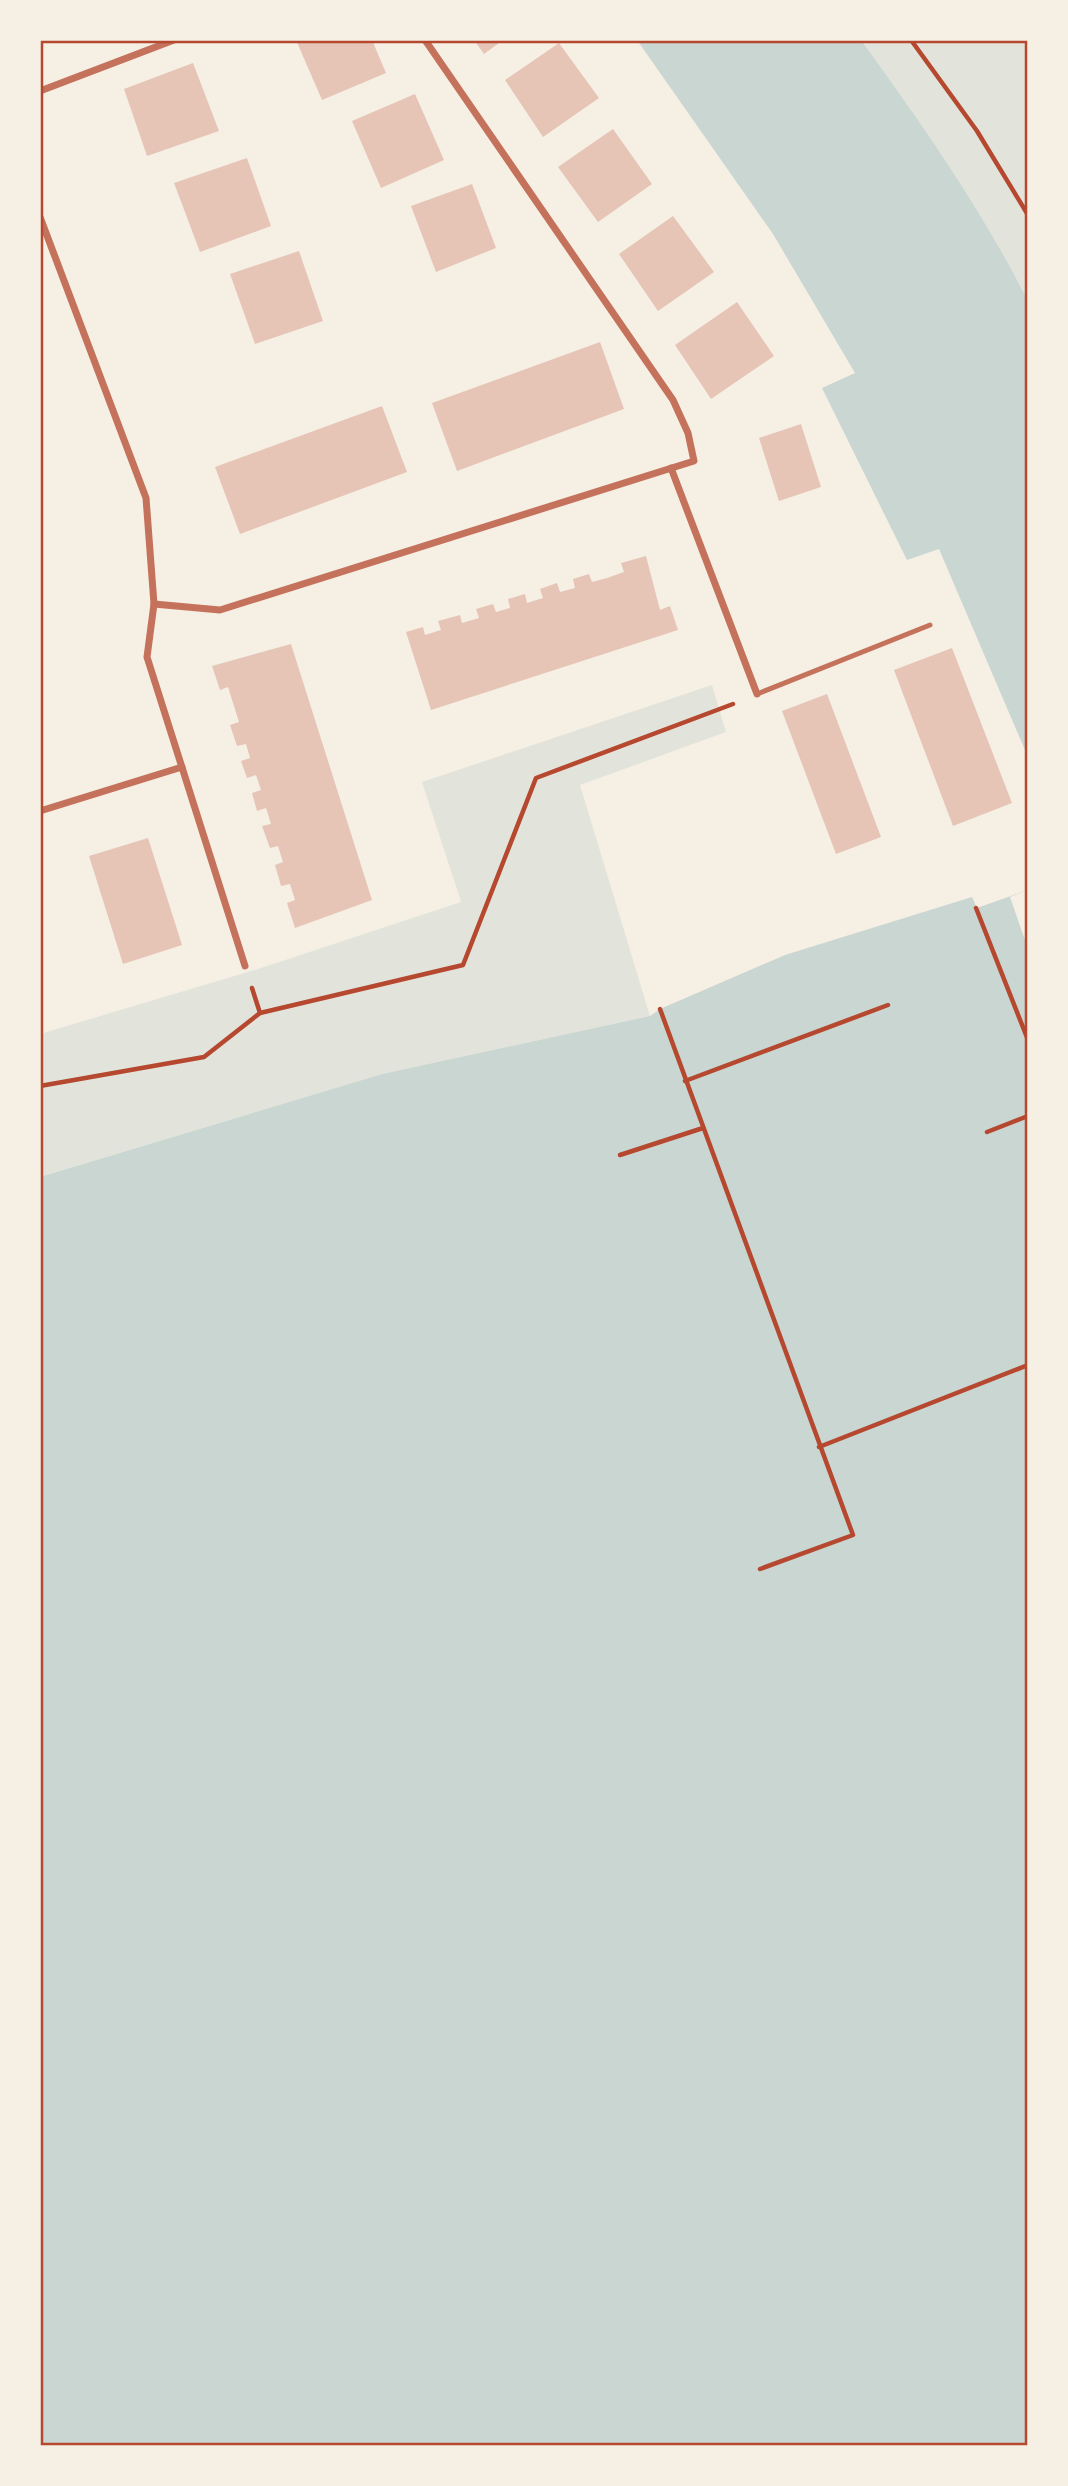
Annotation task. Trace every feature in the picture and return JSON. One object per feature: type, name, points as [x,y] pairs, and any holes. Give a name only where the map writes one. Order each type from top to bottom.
[{"type":"street","points":[[40,90],[174,40]]},
{"type":"street","points":[[154,604],[220,610],[694,461],[688,433],[673,400],[425,40]]},
{"type":"street","points":[[40,217],[145,498],[154,604],[147,657],[245,966]]},
{"type":"street","points":[[671,468],[757,694]]},
{"type":"street","points":[[40,811],[182,767]]},
{"type":"lane","points":[[757,694],[930,625]]},
{"type":"path","points":[[911,40],[977,131],[1028,215]]},
{"type":"path","points":[[40,1086],[204,1056],[260,1013],[463,965],[536,778],[757,694]]},
{"type":"path","points":[[976,908],[1028,1040]]},
{"type":"path","points":[[685,1081],[888,1005]]},
{"type":"path","points":[[660,1009],[853,1535],[760,1569]]},
{"type":"path","points":[[987,1132],[1028,1116]]},
{"type":"path","points":[[620,1155],[703,1128]]},
{"type":"path","points":[[819,1447],[1028,1365]]},
{"type":"shaded area","points":[[637,40],[861,40],[950,167],[1010,267],[1028,301],[1028,757],[939,549],[907,560],[822,388],[855,373],[773,234]]},
{"type":"shaded area","points":[[861,40],[1028,40],[1028,301],[991,233],[950,167]]},
{"type":"shaded area","points":[[712,685],[726,732],[580,785],[650,1016],[382,1074],[40,1177],[40,1034],[258,969],[461,902],[422,782]]},
{"type":"shaded area","points":[[1028,890],[1028,2446],[40,2446],[40,1177],[382,1074],[650,1016],[660,1009],[785,955],[972,897],[977,908]]},
{"type":"pier","points":[[1028,890],[1028,949],[1010,897]]},
{"type":"building","points":[[296,40],[372,40],[386,73],[322,100]]},
{"type":"building","points":[[474,40],[503,40],[484,54]]},
{"type":"building","points":[[559,43],[599,98],[543,137],[505,80]]},
{"type":"building","points":[[193,63],[219,131],[147,156],[124,89]]},
{"type":"building","points":[[415,94],[444,160],[381,188],[352,121]]},
{"type":"building","points":[[613,129],[652,184],[598,222],[558,167]]},
{"type":"building","points":[[247,158],[271,226],[200,252],[174,183]]},
{"type":"building","points":[[472,184],[496,248],[436,272],[411,206]]},
{"type":"building","points":[[673,216],[714,272],[658,311],[619,254]]},
{"type":"building","points":[[299,251],[323,321],[255,344],[230,274]]},
{"type":"building","points":[[737,302],[774,356],[711,399],[675,345]]},
{"type":"building","points":[[600,342],[624,409],[457,471],[432,403]]},
{"type":"building","points":[[382,406],[407,472],[240,534],[215,467]]},
{"type":"building","points":[[801,424],[821,487],[779,501],[759,438]]},
{"type":"building","points":[[646,556],[660,610],[670,606],[678,630],[431,710],[406,632],[423,627],[425,635],[441,630],[438,621],[460,615],[462,623],[479,618],[476,609],[493,604],[496,612],[510,608],[508,599],[525,594],[527,603],[543,598],[540,589],[557,583],[560,592],[575,588],[573,579],[589,574],[592,582],[607,578],[624,572],[621,563]]},
{"type":"building","points":[[291,644],[372,900],[295,928],[287,903],[295,900],[290,884],[281,886],[275,865],[283,862],[278,846],[270,848],[262,826],[271,824],[266,808],[257,811],[252,793],[261,790],[256,775],[247,778],[241,761],[250,758],[246,744],[237,746],[230,725],[239,722],[228,687],[220,690],[212,666]]},
{"type":"building","points":[[952,648],[1012,803],[953,826],[894,670]]},
{"type":"building","points":[[827,694],[881,837],[836,854],[782,711]]},
{"type":"building","points":[[148,838],[182,945],[123,964],[89,856]]}]
